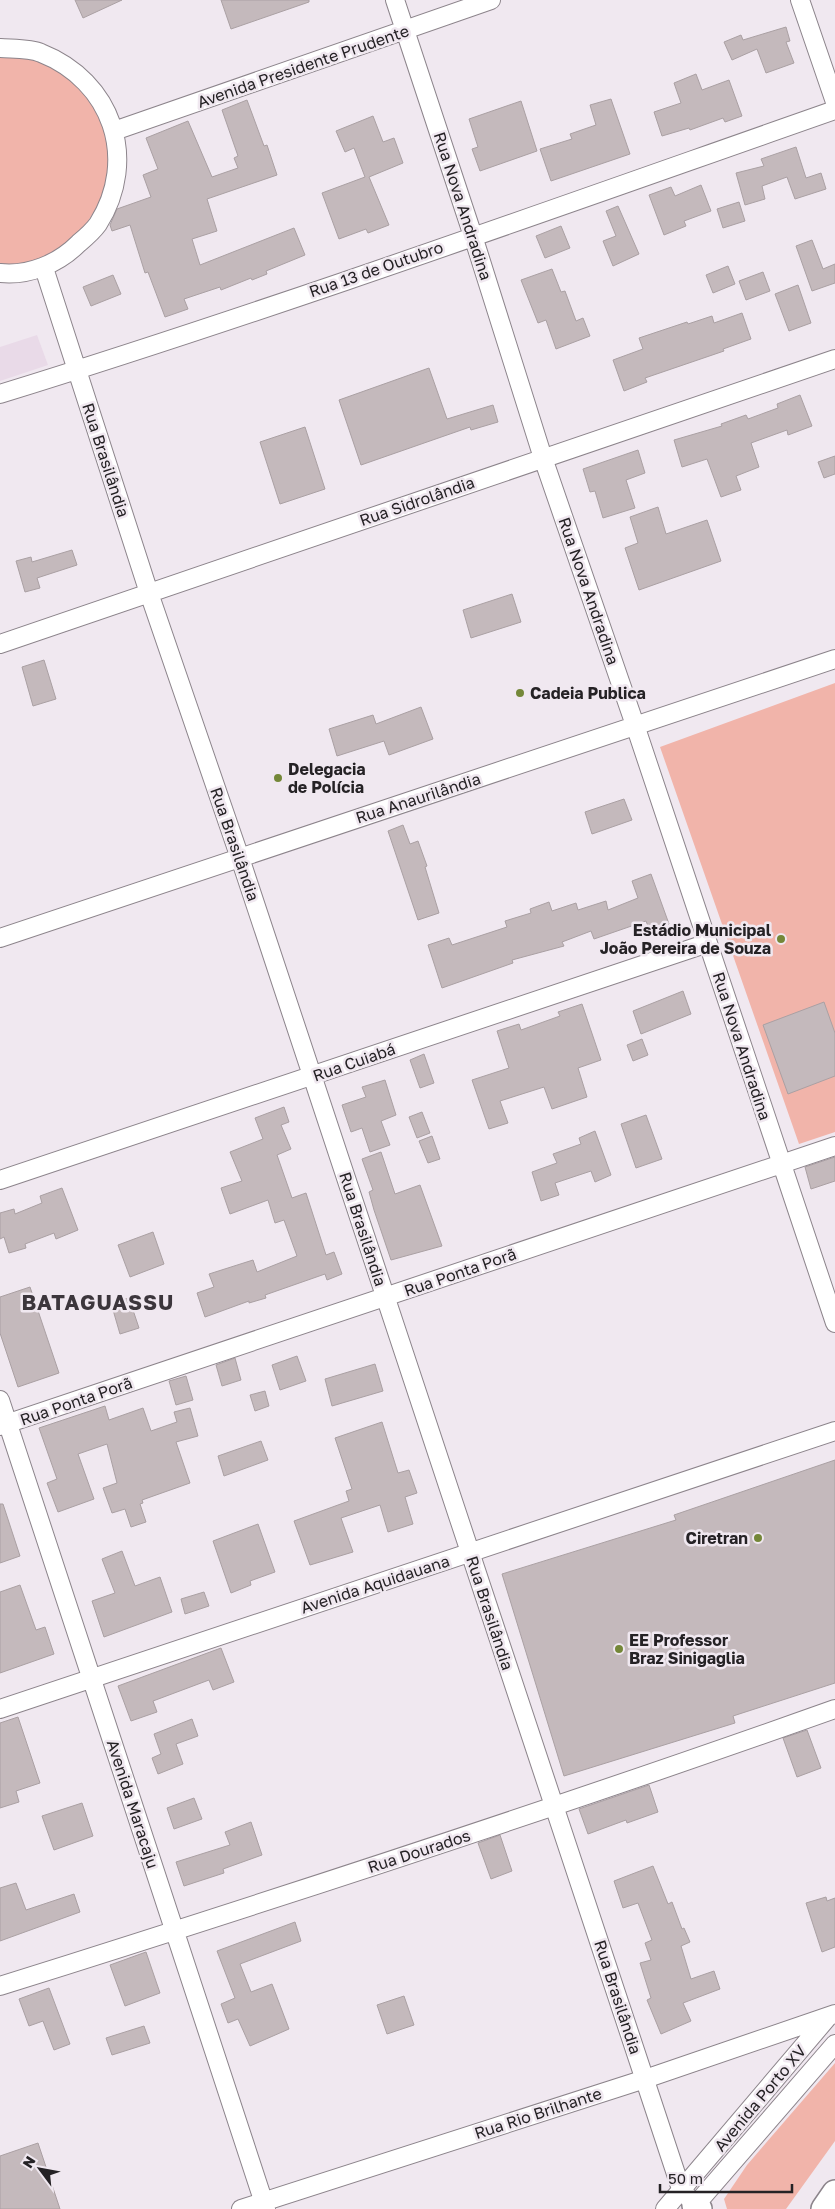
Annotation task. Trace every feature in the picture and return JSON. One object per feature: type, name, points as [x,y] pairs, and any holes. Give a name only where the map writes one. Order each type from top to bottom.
[{"type":"street","name":"Rua Nova Andradina","points":[[395,0],[473,236],[542,458],[635,726],[835,1323]]},
{"type":"street","name":"Avenida Presidente Prudente","points":[[114,131],[491,0]]},
{"type":"street","points":[[800,0],[835,102]]},
{"type":"street","points":[[0,48],[40,52],[75,71],[102,102],[114,131],[118,154],[114,190],[97,225],[69,253],[44,268],[0,272]]},
{"type":"street","name":"Rua 13 de Outubro","points":[[0,394],[77,370],[473,236],[835,110]]},
{"type":"street","name":"Rua Brasilândia","points":[[44,268],[148,593],[240,858],[645,2079],[692,2203]]},
{"type":"street","name":"Rua Sidrolândia","points":[[0,644],[835,359]]},
{"type":"street","name":"Rua Anaurilândia","points":[[0,938],[835,659]]},
{"type":"street","name":"Rua Cuiabá","points":[[0,1180],[708,943]]},
{"type":"street","name":"Rua Ponta Porã","points":[[4,1425],[835,1146]]},
{"type":"street","name":"Avenida Maracaju","points":[[0,1400],[4,1425],[92,1678],[265,2205]]},
{"type":"street","name":"Avenida Aquidauana","points":[[0,1709],[835,1431]]},
{"type":"street","name":"Rua Dourados","points":[[0,1986],[175,1931],[554,1806],[835,1708]]},
{"type":"street","name":"Rua Rio Brilhante","points":[[241,2209],[265,2205],[645,2079],[833,2013]]},
{"type":"street","name":"Avenida Porto XV","points":[[692,2203],[833,2013]]},
{"type":"street","name":"Avenida Porto XV","points":[[665,2209],[692,2203],[835,2044]]},
{"type":"shaded area","points":[[0,56],[29,59],[44,63],[56,69],[72,82],[96,108],[104,130],[108,152],[107,173],[102,194],[93,214],[80,231],[63,246],[39,260],[6,265],[0,264]]},
{"type":"shaded area","points":[[37,335],[48,365],[0,381],[0,347]]},
{"type":"shaded area","name":"Estádio Municipal João Pereira de Souza","points":[[835,683],[835,1132],[799,1144],[660,747]]},
{"type":"shaded area","points":[[835,2063],[835,2141],[786,2209],[727,2209],[724,2199],[747,2165]]},
{"type":"building","points":[[75,0],[122,0],[83,18]]},
{"type":"building","points":[[221,0],[309,0],[309,2],[231,29]]},
{"type":"building","points":[[786,27],[790,41],[786,42],[794,63],[766,73],[757,49],[732,60],[724,42],[741,35],[743,40]]},
{"type":"building","points":[[696,74],[702,90],[729,80],[742,116],[725,122],[723,118],[690,130],[689,128],[662,136],[654,112],[681,103],[674,83]]},
{"type":"building","points":[[611,99],[630,154],[551,181],[540,149],[572,139],[570,134],[596,125],[590,105]]},
{"type":"building","points":[[247,100],[264,146],[267,145],[277,175],[207,199],[217,231],[192,239],[200,265],[294,228],[305,255],[266,271],[267,274],[252,280],[251,278],[221,290],[220,287],[184,299],[188,309],[165,317],[148,272],[145,273],[130,225],[112,231],[110,225],[117,209],[151,197],[143,175],[158,169],[146,138],[188,121],[212,177],[238,168],[234,158],[238,156],[222,110]]},
{"type":"building","points":[[521,101],[537,151],[480,171],[472,149],[478,147],[469,119]]},
{"type":"building","points":[[373,116],[383,142],[394,138],[403,163],[369,177],[389,225],[368,233],[366,229],[339,239],[322,193],[365,177],[354,148],[345,152],[336,131]]},
{"type":"building","points":[[796,147],[806,178],[821,173],[826,189],[795,199],[787,177],[762,186],[765,199],[745,205],[736,173],[764,166],[761,159]]},
{"type":"building","points":[[701,185],[711,211],[684,221],[686,226],[664,235],[649,195],[671,187],[675,196]]},
{"type":"building","points":[[739,202],[745,221],[723,228],[717,209]]},
{"type":"building","points":[[618,206],[639,254],[613,266],[603,241],[616,236],[606,211]]},
{"type":"building","points":[[561,226],[570,248],[545,258],[536,236]]},
{"type":"building","points":[[812,240],[823,269],[835,264],[835,283],[812,291],[796,246]]},
{"type":"building","points":[[728,266],[735,284],[713,293],[706,275]]},
{"type":"building","points":[[552,269],[561,292],[565,291],[576,321],[583,318],[590,336],[556,349],[546,320],[538,323],[521,280]]},
{"type":"building","points":[[763,272],[770,291],[746,300],[739,281]]},
{"type":"building","points":[[113,275],[121,294],[91,306],[83,287]]},
{"type":"building","points":[[798,285],[811,323],[789,331],[775,294]]},
{"type":"building","points":[[742,313],[751,339],[723,349],[724,351],[645,378],[647,382],[624,391],[613,360],[643,349],[639,338],[687,322],[688,324],[712,316],[714,323]]},
{"type":"building","points":[[429,368],[447,419],[493,405],[498,422],[471,430],[470,427],[361,465],[339,400]]},
{"type":"building","points":[[800,395],[812,426],[788,435],[787,430],[751,443],[759,467],[736,476],[741,490],[721,497],[707,459],[682,467],[674,440],[722,426],[721,424],[746,415],[748,419],[778,408],[777,404]]},
{"type":"building","points":[[305,427],[325,489],[280,504],[260,442]]},
{"type":"building","points":[[638,450],[645,473],[626,480],[635,508],[603,518],[595,491],[590,492],[583,469]]},
{"type":"building","points":[[835,456],[835,474],[824,478],[818,462]]},
{"type":"building","points":[[658,507],[666,534],[707,520],[721,561],[639,590],[625,548],[638,543],[630,517]]},
{"type":"building","points":[[72,550],[77,565],[37,578],[40,588],[25,592],[16,561],[31,557],[32,562]]},
{"type":"building","points":[[512,594],[521,622],[471,638],[463,610]]},
{"type":"building","points":[[44,660],[56,699],[33,706],[22,667]]},
{"type":"building","points":[[421,707],[433,739],[389,755],[384,741],[337,756],[329,729],[373,715],[376,724]]},
{"type":"building","points":[[624,799],[632,820],[592,834],[585,812]]},
{"type":"building","points":[[403,825],[410,844],[418,841],[427,866],[425,867],[439,913],[418,920],[388,831]]},
{"type":"building","points":[[651,874],[669,924],[650,931],[646,921],[594,939],[591,931],[562,942],[564,946],[512,960],[513,963],[442,988],[428,945],[449,938],[452,945],[507,927],[505,921],[531,913],[530,909],[549,902],[552,911],[576,903],[578,910],[606,901],[608,910],[638,898],[632,881]]},
{"type":"building","points":[[683,991],[691,1014],[641,1034],[633,1011]]},
{"type":"building","points":[[824,1002],[835,1033],[835,1076],[788,1094],[763,1025]]},
{"type":"building","points":[[582,1004],[601,1060],[578,1068],[587,1097],[552,1109],[544,1087],[500,1101],[508,1123],[489,1129],[472,1080],[509,1068],[497,1031],[519,1024],[521,1030],[560,1016],[558,1012]]},
{"type":"building","points":[[642,1039],[648,1055],[633,1061],[627,1045]]},
{"type":"building","points":[[424,1054],[434,1083],[420,1088],[410,1060]]},
{"type":"building","points":[[385,1080],[396,1115],[381,1121],[390,1145],[370,1152],[362,1128],[351,1132],[342,1105],[366,1097],[362,1087]]},
{"type":"building","points":[[284,1107],[289,1122],[281,1125],[291,1149],[277,1155],[292,1198],[306,1193],[326,1255],[334,1252],[342,1274],[327,1280],[325,1274],[265,1295],[266,1298],[249,1303],[249,1301],[205,1317],[197,1293],[214,1287],[209,1274],[253,1260],[257,1272],[297,1256],[284,1220],[275,1223],[268,1200],[230,1214],[221,1188],[242,1181],[230,1152],[263,1139],[255,1118]]},
{"type":"building","points":[[422,1112],[430,1133],[417,1138],[409,1117]]},
{"type":"building","points":[[646,1115],[662,1159],[636,1168],[621,1124]]},
{"type":"building","points":[[595,1131],[611,1175],[595,1182],[591,1171],[555,1183],[559,1195],[541,1201],[532,1172],[557,1163],[553,1154],[581,1144],[579,1138]]},
{"type":"building","points":[[432,1136],[440,1159],[428,1163],[419,1141]]},
{"type":"building","points":[[381,1152],[395,1194],[420,1185],[442,1246],[391,1260],[374,1210],[369,1192],[373,1190],[362,1159]]},
{"type":"building","points":[[835,1157],[835,1181],[811,1189],[805,1167]]},
{"type":"building","points":[[62,1188],[78,1230],[56,1239],[54,1233],[25,1244],[26,1248],[9,1253],[4,1237],[0,1239],[0,1213],[14,1209],[15,1214],[42,1203],[40,1196]]},
{"type":"building","points":[[153,1232],[164,1264],[130,1277],[118,1245]]},
{"type":"building","points":[[30,1287],[59,1373],[18,1387],[0,1333],[0,1297]]},
{"type":"building","points":[[129,1298],[139,1328],[120,1334],[111,1303]]},
{"type":"building","points":[[297,1356],[306,1381],[280,1390],[272,1365]]},
{"type":"building","points":[[235,1358],[241,1380],[222,1386],[216,1365]]},
{"type":"building","points":[[375,1364],[383,1391],[332,1406],[325,1379]]},
{"type":"building","points":[[186,1376],[193,1400],[176,1405],[169,1381]]},
{"type":"building","points":[[265,1391],[269,1406],[255,1411],[250,1395]]},
{"type":"building","points":[[105,1406],[109,1420],[143,1408],[151,1431],[177,1422],[174,1412],[190,1408],[198,1436],[176,1442],[190,1483],[142,1500],[143,1503],[140,1504],[146,1522],[131,1527],[125,1509],[112,1513],[103,1488],[117,1483],[107,1444],[78,1454],[94,1499],[58,1512],[47,1483],[57,1479],[39,1428]]},
{"type":"building","points":[[382,1422],[398,1473],[409,1470],[417,1493],[405,1497],[413,1524],[388,1532],[380,1505],[341,1518],[353,1552],[310,1565],[294,1521],[349,1501],[346,1491],[352,1489],[335,1438]]},
{"type":"building","points":[[261,1441],[268,1460],[224,1476],[218,1456]]},
{"type":"building","points":[[835,1460],[835,1683],[733,1716],[735,1723],[564,1776],[502,1574],[676,1520],[674,1515]]},
{"type":"building","points":[[0,1504],[3,1504],[20,1556],[0,1563]]},
{"type":"building","points":[[258,1524],[275,1572],[250,1581],[251,1585],[231,1593],[213,1541]]},
{"type":"building","points":[[122,1551],[135,1586],[160,1577],[172,1612],[104,1637],[92,1601],[115,1593],[102,1559]]},
{"type":"building","points":[[20,1585],[36,1630],[45,1627],[54,1654],[0,1673],[0,1592]]},
{"type":"building","points":[[204,1592],[209,1606],[185,1614],[181,1599]]},
{"type":"building","points":[[221,1648],[234,1682],[213,1690],[209,1680],[153,1701],[157,1712],[131,1721],[118,1686]]},
{"type":"building","points":[[18,1717],[40,1783],[16,1791],[19,1802],[0,1808],[0,1723]]},
{"type":"building","points":[[192,1719],[198,1736],[176,1744],[183,1764],[158,1774],[152,1758],[161,1754],[154,1734]]},
{"type":"building","points":[[807,1730],[821,1768],[797,1777],[783,1738]]},
{"type":"building","points":[[649,1785],[658,1812],[627,1823],[626,1820],[588,1834],[579,1809]]},
{"type":"building","points":[[194,1798],[202,1819],[174,1829],[167,1808]]},
{"type":"building","points":[[82,1803],[93,1836],[54,1850],[42,1816]]},
{"type":"building","points":[[251,1822],[262,1855],[223,1869],[224,1873],[184,1886],[176,1862],[230,1845],[225,1832]]},
{"type":"building","points":[[500,1835],[512,1871],[491,1879],[478,1843]]},
{"type":"building","points":[[653,1866],[668,1904],[672,1902],[682,1929],[684,1928],[690,1942],[681,1946],[691,1979],[714,1971],[720,1989],[683,2003],[691,2021],[661,2034],[647,2000],[651,1998],[640,1963],[651,1960],[645,1943],[652,1940],[638,1903],[623,1908],[614,1881]]},
{"type":"building","points":[[16,1883],[26,1910],[74,1894],[80,1912],[0,1941],[0,1888]]},
{"type":"building","points":[[826,1897],[827,1901],[835,1898],[835,1947],[822,1952],[806,1903]]},
{"type":"building","points":[[295,1922],[301,1941],[240,1964],[251,1992],[272,1984],[289,2029],[250,2046],[238,2019],[228,2023],[221,2004],[235,1998],[217,1951]]},
{"type":"building","points":[[146,1952],[160,1993],[125,2006],[110,1965]]},
{"type":"building","points":[[49,1988],[70,2044],[54,2050],[43,2021],[29,2026],[19,1999]]},
{"type":"building","points":[[404,1996],[414,2025],[387,2034],[377,2005]]},
{"type":"building","points":[[144,2026],[150,2043],[112,2055],[106,2038]]},
{"type":"building","points":[[38,2143],[60,2209],[0,2209],[0,2156]]},
{"type":"place","name":"Cadeia Publica","points":[[520,693]]},
{"type":"place","name":"Delegacia de Polícia","points":[[278,778]]},
{"type":"place","name":"Estádio Municipal João Pereira de Souza","points":[[781,939]]},
{"type":"place","name":"Ciretran","points":[[758,1538]]},
{"type":"place","name":"EE Professor Braz Sinigaglia","points":[[619,1649]]},
{"type":"district","name":"BATAGUASSU","points":[[98,1303]]}]
